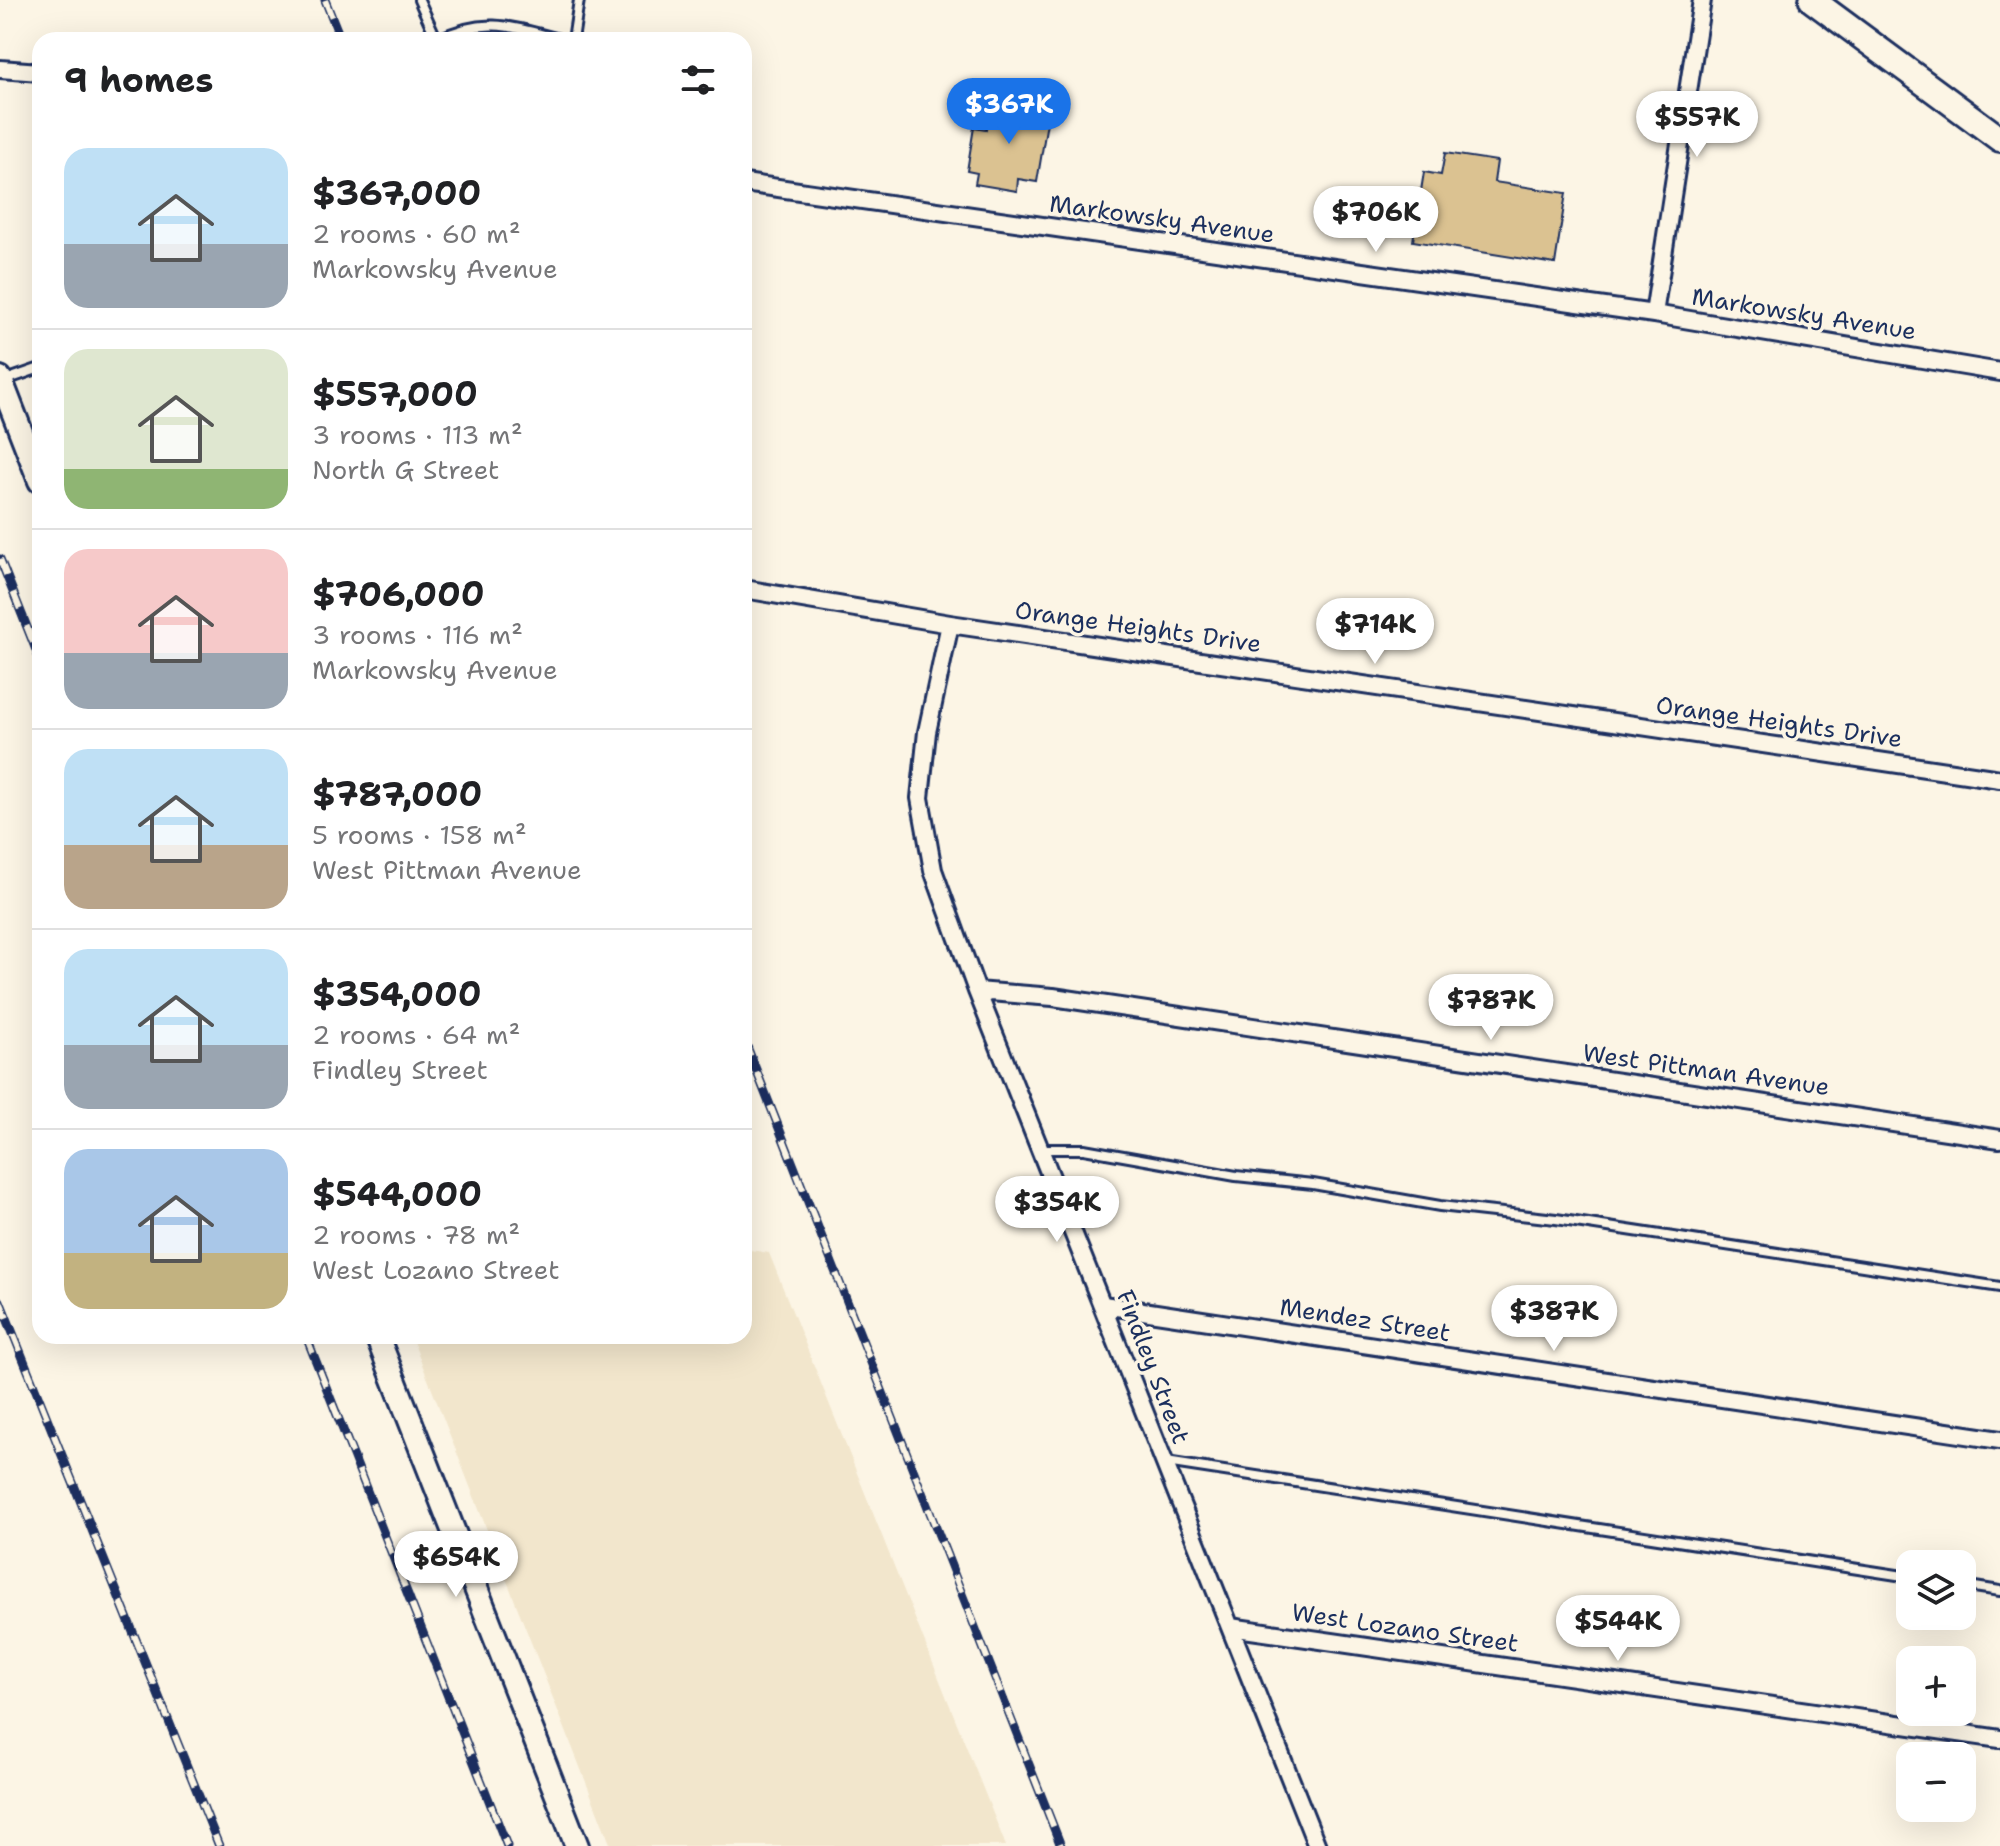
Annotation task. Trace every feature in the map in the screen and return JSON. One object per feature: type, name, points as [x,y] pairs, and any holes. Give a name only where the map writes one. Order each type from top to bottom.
[{"type":"main road","points":[[1812,0],[2000,139]]},
{"type":"main road","points":[[1,380],[32,453]]},
{"type":"main road","points":[[380,1344],[577,1846]]},
{"type":"street","points":[[1654,314],[1702,0]]},
{"type":"street","points":[[0,69],[32,71]]},
{"type":"street","name":"Markowsky Avenue","points":[[752,184],[1654,314],[2000,372]]},
{"type":"street","name":"Orange Heights Drive","points":[[752,590],[950,624],[2000,779]]},
{"type":"street","name":"Findley Street","points":[[950,624],[927,732],[920,798],[933,870],[977,991],[1317,1846]]},
{"type":"street","name":"West Pittman Avenue","points":[[977,991],[1053,997],[2000,1139]]},
{"type":"street","name":"Mendez Street","points":[[1103,1305],[2000,1440]]},
{"type":"street","name":"West Lozano Street","points":[[1230,1627],[2000,1739]]},
{"type":"lane","points":[[419,0],[433,32]]},
{"type":"lane","points":[[574,32],[579,0]]},
{"type":"lane","points":[[455,32],[468,26],[509,26],[532,32]]},
{"type":"lane","points":[[1,380],[32,370]]},
{"type":"lane","points":[[1041,1149],[1084,1149],[1236,1176],[1313,1184],[1440,1206],[1556,1219],[2000,1287]]},
{"type":"lane","points":[[1165,1462],[1896,1575]]},
{"type":"lane","points":[[1976,1587],[2000,1591]]},
{"type":"shaded area","points":[[752,1250],[769,1253],[1006,1846],[611,1846],[414,1344],[752,1344]]},
{"type":"building","points":[[991,101],[1049,110],[1037,182],[1018,179],[1017,191],[975,184],[977,173],[967,171],[974,127],[986,129]]},
{"type":"building","points":[[1445,153],[1497,161],[1494,182],[1566,193],[1555,264],[1413,241],[1424,172],[1441,175]]},
{"type":"railway","points":[[325,0],[338,32]]},
{"type":"railway","points":[[0,559],[32,640]]},
{"type":"railway","points":[[752,1059],[1061,1846]]},
{"type":"railway","points":[[0,1301],[219,1846]]},
{"type":"railway","points":[[309,1344],[507,1846]]}]
